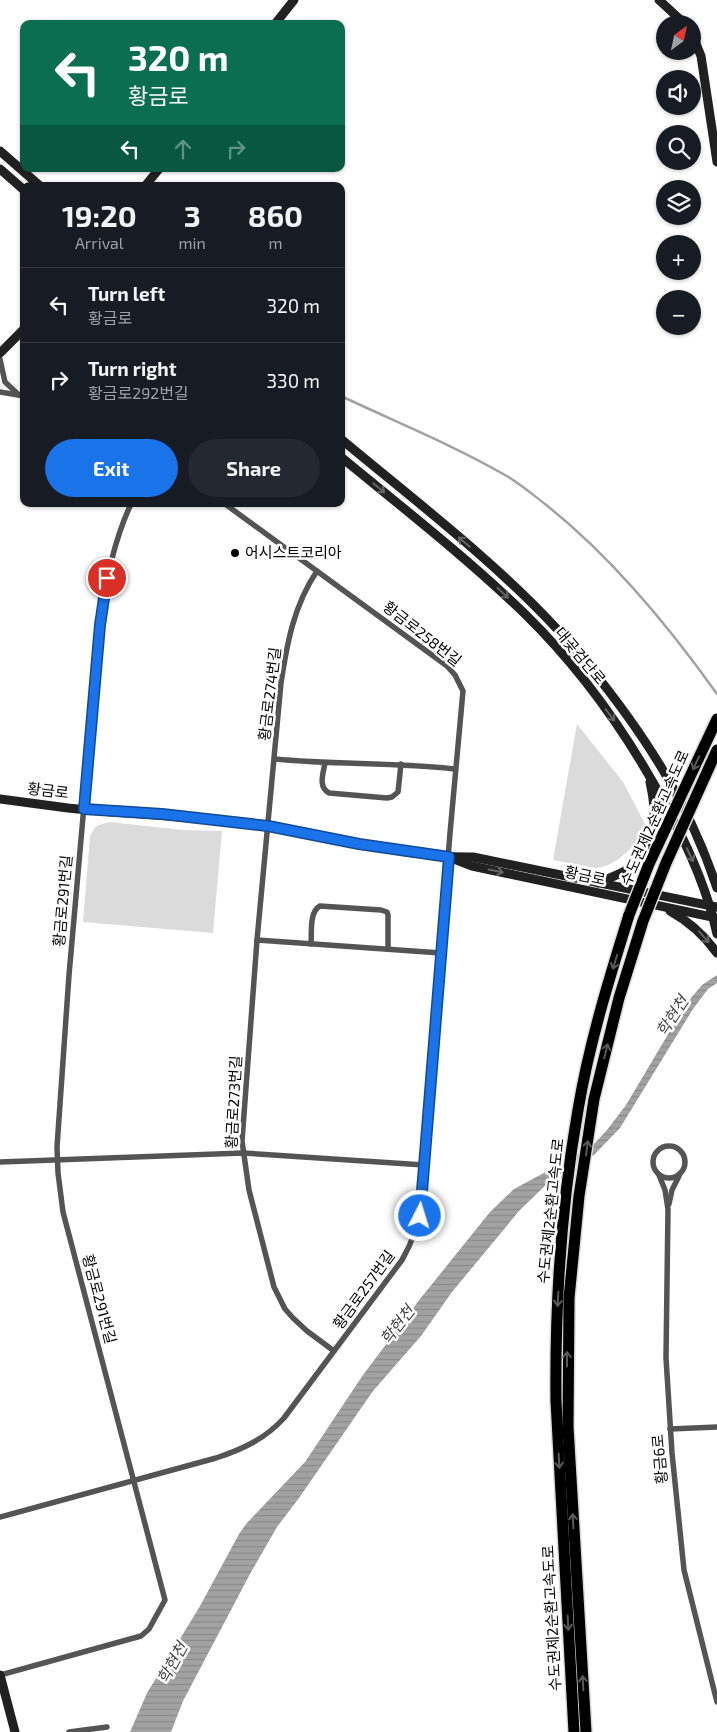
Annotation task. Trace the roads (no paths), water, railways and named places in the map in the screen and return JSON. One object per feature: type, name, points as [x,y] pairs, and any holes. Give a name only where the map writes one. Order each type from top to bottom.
[{"type":"highway","name":"수도권제2순환고속도로","points":[[574,1732],[558,1452],[556,1355],[559,1274],[565,1198],[578,1109],[604,997],[629,915],[649,864],[717,719]]},
{"type":"highway","name":"수도권제2순환고속도로","points":[[586,1732],[568,1427],[567,1362],[569,1298],[579,1196],[594,1099],[619,998],[642,921],[717,750]]},
{"type":"street","points":[[278,20],[294,0]]},
{"type":"street","points":[[659,0],[675,15]]},
{"type":"street","points":[[701,56],[717,162]]},
{"type":"street","points":[[0,151],[20,168]]},
{"type":"street","points":[[0,169],[20,186]]},
{"type":"street","points":[[24,172],[35,182]]},
{"type":"street","points":[[148,182],[157,172]]},
{"type":"street","points":[[0,353],[20,333]]},
{"type":"street","points":[[0,359],[5,382],[20,394]]},
{"type":"street","points":[[0,392],[20,395]]},
{"type":"street","name":"대곶검단로","points":[[345,442],[472,549],[558,629],[605,686],[655,755],[675,790],[717,888]]},
{"type":"street","name":"대곶검단로","points":[[345,460],[483,575],[526,615],[580,676],[617,725],[648,772],[676,825],[714,906],[717,934]]},
{"type":"street","name":"황금로291번길","points":[[0,1675],[137,1638],[145,1634],[149,1629],[164,1604],[164,1596],[63,1212],[57,1161],[68,985],[103,599],[113,554],[130,507]]},
{"type":"street","name":"황금로258번길","points":[[229,507],[447,666],[455,675],[463,691],[449,857]]},
{"type":"street","name":"황금로274번길","points":[[268,826],[281,684],[288,644],[302,594],[317,571]]},
{"type":"street","points":[[275,759],[325,763],[401,764],[455,769]]},
{"type":"street","points":[[325,763],[322,786],[324,790],[330,793],[387,798],[392,798],[398,792],[401,764]]},
{"type":"street","points":[[598,883],[629,868],[643,856],[648,847],[653,834],[655,820],[648,772]]},
{"type":"street","name":"황금로","points":[[0,799],[84,809],[162,814],[268,826],[359,844],[449,857],[473,857],[714,906]]},
{"type":"street","name":"황금로273번길","points":[[268,826],[245,1091],[243,1153],[256,1222],[269,1271],[279,1297],[285,1309],[300,1325],[334,1351]]},
{"type":"street","name":"황금로","points":[[449,857],[472,866],[715,917]]},
{"type":"street","name":"황금로257번길","points":[[0,1517],[216,1458],[237,1451],[259,1440],[275,1428],[284,1418],[402,1260],[412,1242],[420,1216],[449,857]]},
{"type":"street","points":[[707,863],[717,875]]},
{"type":"street","points":[[311,944],[314,913],[317,908],[323,906],[371,909],[384,910],[388,915],[388,949]]},
{"type":"street","points":[[659,906],[690,923],[717,952]]},
{"type":"street","points":[[257,940],[441,953]]},
{"type":"street","points":[[670,1146],[675,1147],[684,1154],[685,1165],[672,1190],[668,1209],[665,1190],[655,1170],[653,1158],[659,1149],[670,1146]]},
{"type":"street","points":[[0,1162],[243,1153],[424,1165]]},
{"type":"street","points":[[659,1175],[671,1178],[680,1174]]},
{"type":"street","name":"황금6로","points":[[668,1209],[666,1358],[670,1429],[684,1570],[717,1702]]},
{"type":"street","points":[[670,1429],[717,1427]]},
{"type":"street","points":[[0,1675],[16,1732]]},
{"type":"street","points":[[69,1732],[107,1727]]},
{"type":"water","name":"학현천","points":[[717,975],[717,983],[708,989],[693,1009],[620,1128],[594,1155],[553,1178],[519,1211],[452,1292],[421,1336],[373,1391],[277,1527],[183,1701],[171,1732],[130,1732],[147,1693],[200,1606],[239,1534],[246,1524],[305,1462],[363,1375],[420,1299],[490,1212],[514,1189],[577,1155],[595,1143],[607,1130],[626,1105],[686,1004],[702,985]]},
{"type":"waterway","points":[[345,398],[485,464],[505,475],[545,504],[593,546],[638,593],[717,694]]},
{"type":"place","name":"어시스트코리아","points":[[235,553]]}]
